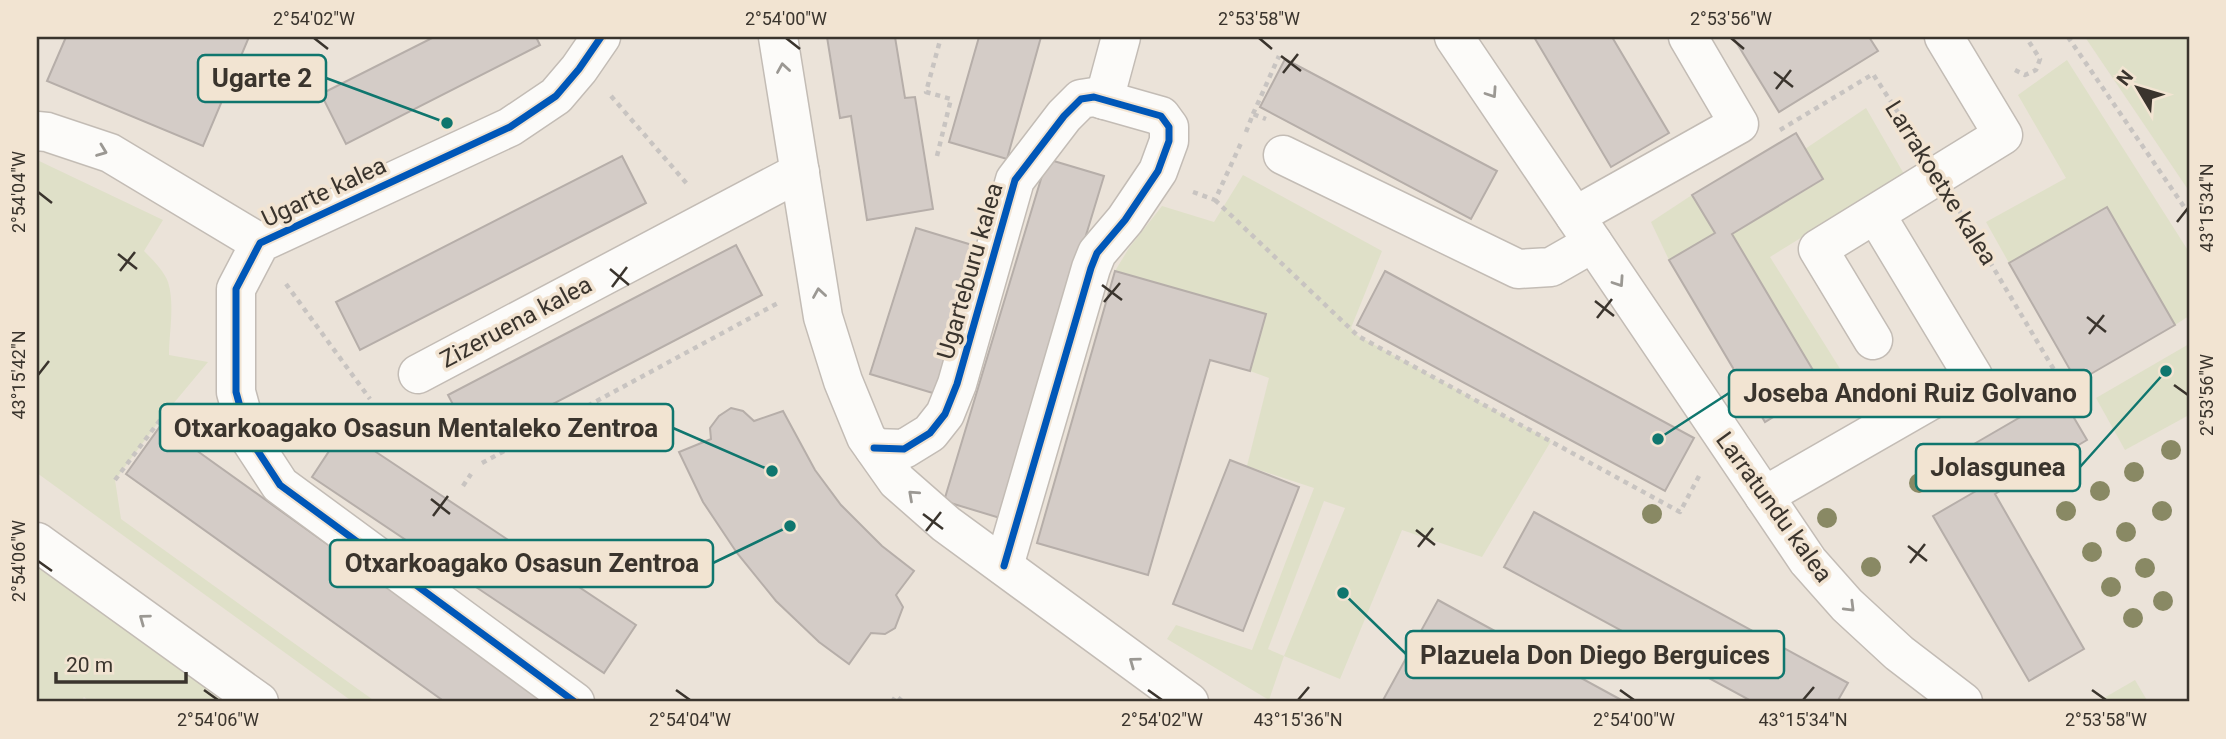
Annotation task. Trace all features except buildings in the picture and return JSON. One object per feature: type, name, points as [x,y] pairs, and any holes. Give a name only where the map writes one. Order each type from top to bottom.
[{"type":"street","name":"Ugarte kalea","points":[[575,702],[280,485],[248,436],[236,392],[236,289],[260,243],[510,127],[556,96],[601,37]]},
{"type":"street","points":[[778,37],[823,317],[843,381],[866,437],[897,481],[946,524],[1189,702]]},
{"type":"street","points":[[1104,100],[1121,37]]},
{"type":"street","name":"Larratundu kalea","points":[[1454,37],[1808,561],[1847,605],[1899,653],[1963,702]]},
{"type":"street","points":[[1278,139],[1518,269],[1551,267],[1584,230],[1739,124],[1688,37]]},
{"type":"street","points":[[1873,340],[1818,249],[2003,135],[1944,37]]},
{"type":"street","name":"Ugarteburu kalea","points":[[874,448],[904,449],[930,433],[945,414],[957,384],[1015,180],[1064,116],[1081,99],[1094,97],[1161,116],[1169,127],[1169,142],[1158,171],[1125,219],[1097,253],[1091,268],[1004,566]]},
{"type":"street","points":[[37,131],[110,153],[260,243]]},
{"type":"street","name":"Zizeruena kalea","points":[[418,374],[800,172]]},
{"type":"street","points":[[1764,496],[1973,376],[1875,215]]},
{"type":"street","points":[[37,542],[259,702]]},
{"type":"path","points":[[937,156],[951,99],[926,92],[941,37]]},
{"type":"path","points":[[2010,64],[2016,72],[2025,75],[2036,70],[2040,59],[2026,37]]},
{"type":"path","points":[[2068,37],[2189,214]]},
{"type":"path","points":[[1215,200],[1279,56]]},
{"type":"path","points":[[611,96],[691,187]]},
{"type":"path","points":[[1253,114],[1278,139]]},
{"type":"path","points":[[1184,188],[1215,200],[1358,336],[1680,512],[1722,435]]},
{"type":"path","points":[[285,283],[370,399]]},
{"type":"path","points":[[482,463],[778,303],[776,290]]},
{"type":"path","points":[[115,480],[163,416]]},
{"type":"path","points":[[463,486],[471,474]]},
{"type":"path","points":[[560,553],[567,541]]},
{"type":"path","points":[[892,702],[897,696],[903,702]]},
{"type":"green space","points":[[2085,37],[2187,37],[2189,191]]},
{"type":"green space","points":[[2067,60],[2189,252],[2189,316],[2175,325],[2107,207],[2009,263],[1986,222],[2066,178],[2018,95]]},
{"type":"green space","points":[[1866,108],[1904,174],[1770,257],[1844,375],[1823,387],[1732,234],[1823,180],[1805,149]]},
{"type":"green space","points":[[37,160],[163,220],[144,251],[168,282],[171,309],[169,355],[208,362],[115,480],[121,519],[376,702],[353,702],[37,473]]},
{"type":"green space","points":[[1243,175],[1382,251],[1351,328],[1358,336],[1551,441],[1482,557],[1402,530],[1340,679],[1284,656],[1269,700],[1167,639],[1176,625],[1252,650],[1314,488],[1247,466],[1269,378],[1250,371],[1266,314],[1115,271],[1129,248],[1162,206],[1214,222]],"holes":[[[1324,501],[1345,508],[1284,656],[1268,649]]]},
{"type":"green space","points":[[1692,195],[1715,233],[1669,260],[1651,222]]},
{"type":"green space","points":[[2189,344],[2189,415],[2125,450],[2096,398]]},
{"type":"green space","points":[[37,558],[240,702],[91,702],[84,697],[80,702],[37,702]]},
{"type":"green space","points":[[2135,680],[2148,702],[2097,702]]},
{"type":"cycle path","points":[[575,702],[280,485],[248,436],[236,392],[236,289],[260,243],[510,127],[556,96],[601,37]]},
{"type":"cycle path","points":[[874,448],[904,449],[930,433],[945,414],[957,384],[1015,180],[1064,116],[1081,99],[1094,97],[1161,116],[1169,127],[1169,141],[1158,171],[1125,220],[1097,253],[1091,268],[1004,566]]},
{"type":"place","name":"Ugarte 2","points":[[447,123]]},
{"type":"place","name":"Jolasgunea","points":[[2166,371]]},
{"type":"place","name":"Joseba Andoni Ruiz Golvano","points":[[1658,439]]},
{"type":"place","name":"Otxarkoagako Osasun Mentaleko Zentroa","points":[[772,471]]},
{"type":"place","name":"Otxarkoagako Osasun Zentroa","points":[[790,526]]},
{"type":"place","name":"Plazuela Don Diego Berguices","points":[[1343,593]]}]
